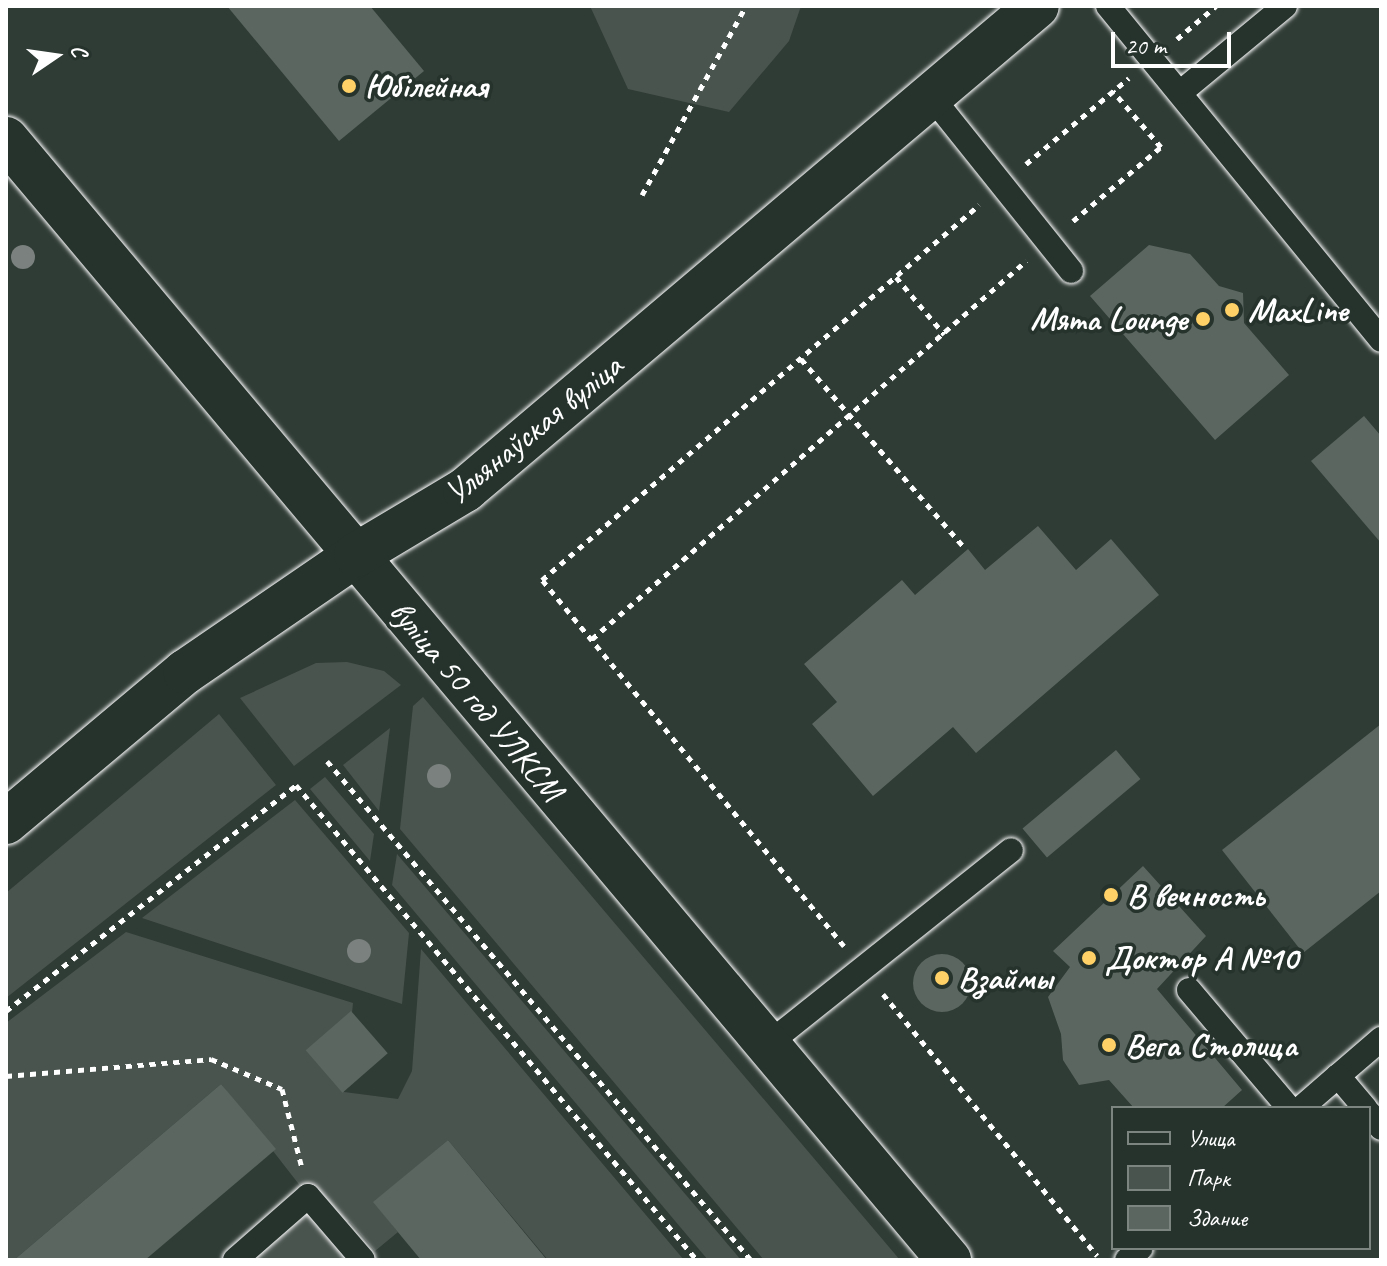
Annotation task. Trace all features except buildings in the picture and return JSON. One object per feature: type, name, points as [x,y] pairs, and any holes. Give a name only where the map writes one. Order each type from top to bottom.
[{"type":"main road","name":"Ульянаўская вуліца","points":[[6,822],[185,672],[356,555],[465,490],[1037,6]]},
{"type":"main road","name":"вуліца 50 год УЛКСМ","points":[[6,139],[949,1260]]},
{"type":"lane","points":[[1108,6],[1381,340]]},
{"type":"lane","points":[[1181,92],[1285,6]]},
{"type":"lane","points":[[931,96],[1071,271]]},
{"type":"lane","points":[[767,1045],[860,966],[1011,850]]},
{"type":"lane","points":[[1189,990],[1287,1106]]},
{"type":"lane","points":[[1303,1106],[1381,1039]]},
{"type":"lane","points":[[1338,1076],[1363,1106]]},
{"type":"lane","points":[[235,1260],[308,1196],[363,1260]]},
{"type":"path","points":[[642,195],[746,6]]},
{"type":"path","points":[[1101,1260],[542,580],[1002,185],[1216,6]]},
{"type":"path","points":[[592,639],[1161,147],[1113,91]]},
{"type":"path","points":[[896,277],[944,334]]},
{"type":"path","points":[[801,359],[963,546]]},
{"type":"path","points":[[327,761],[751,1260]]},
{"type":"path","points":[[6,1011],[296,785],[697,1260]]},
{"type":"path","points":[[6,1076],[211,1059],[282,1089],[308,1196]]},
{"type":"green space","points":[[590,6],[801,6],[789,41],[729,112],[628,89]]},
{"type":"green space","points":[[347,662],[384,671],[401,685],[294,766],[240,698],[316,663]]},
{"type":"green space","points":[[423,697],[900,1260],[764,1260],[400,829],[413,706]]},
{"type":"green space","points":[[219,714],[276,785],[6,998],[6,893]]},
{"type":"green space","points":[[390,728],[382,789],[379,811],[343,765]]},
{"type":"green space","points":[[325,777],[374,834],[370,861],[310,789]]},
{"type":"green space","points":[[295,800],[409,933],[402,1004],[142,918]]},
{"type":"green space","points":[[397,854],[741,1260],[708,1260],[392,885]]},
{"type":"green space","points":[[126,932],[353,1003],[344,1092],[398,1099],[412,1071],[421,949],[684,1260],[548,1260],[448,1140],[374,1202],[398,1232],[375,1251],[349,1221],[337,1230],[363,1260],[235,1260],[308,1196],[221,1084],[14,1260],[6,1260],[6,1023]]},
{"type":"place","name":"Юбілейная","points":[[349,86]]},
{"type":"place","name":"MaxLine","points":[[1232,310]]},
{"type":"place","name":"Мята Lounge","points":[[1203,319]]},
{"type":"place","name":"В вечность","points":[[1111,895]]},
{"type":"place","name":"Доктор А №10","points":[[1089,958]]},
{"type":"place","name":"Взаймы","points":[[942,978]]},
{"type":"place","name":"Вега Столица","points":[[1109,1045]]}]
